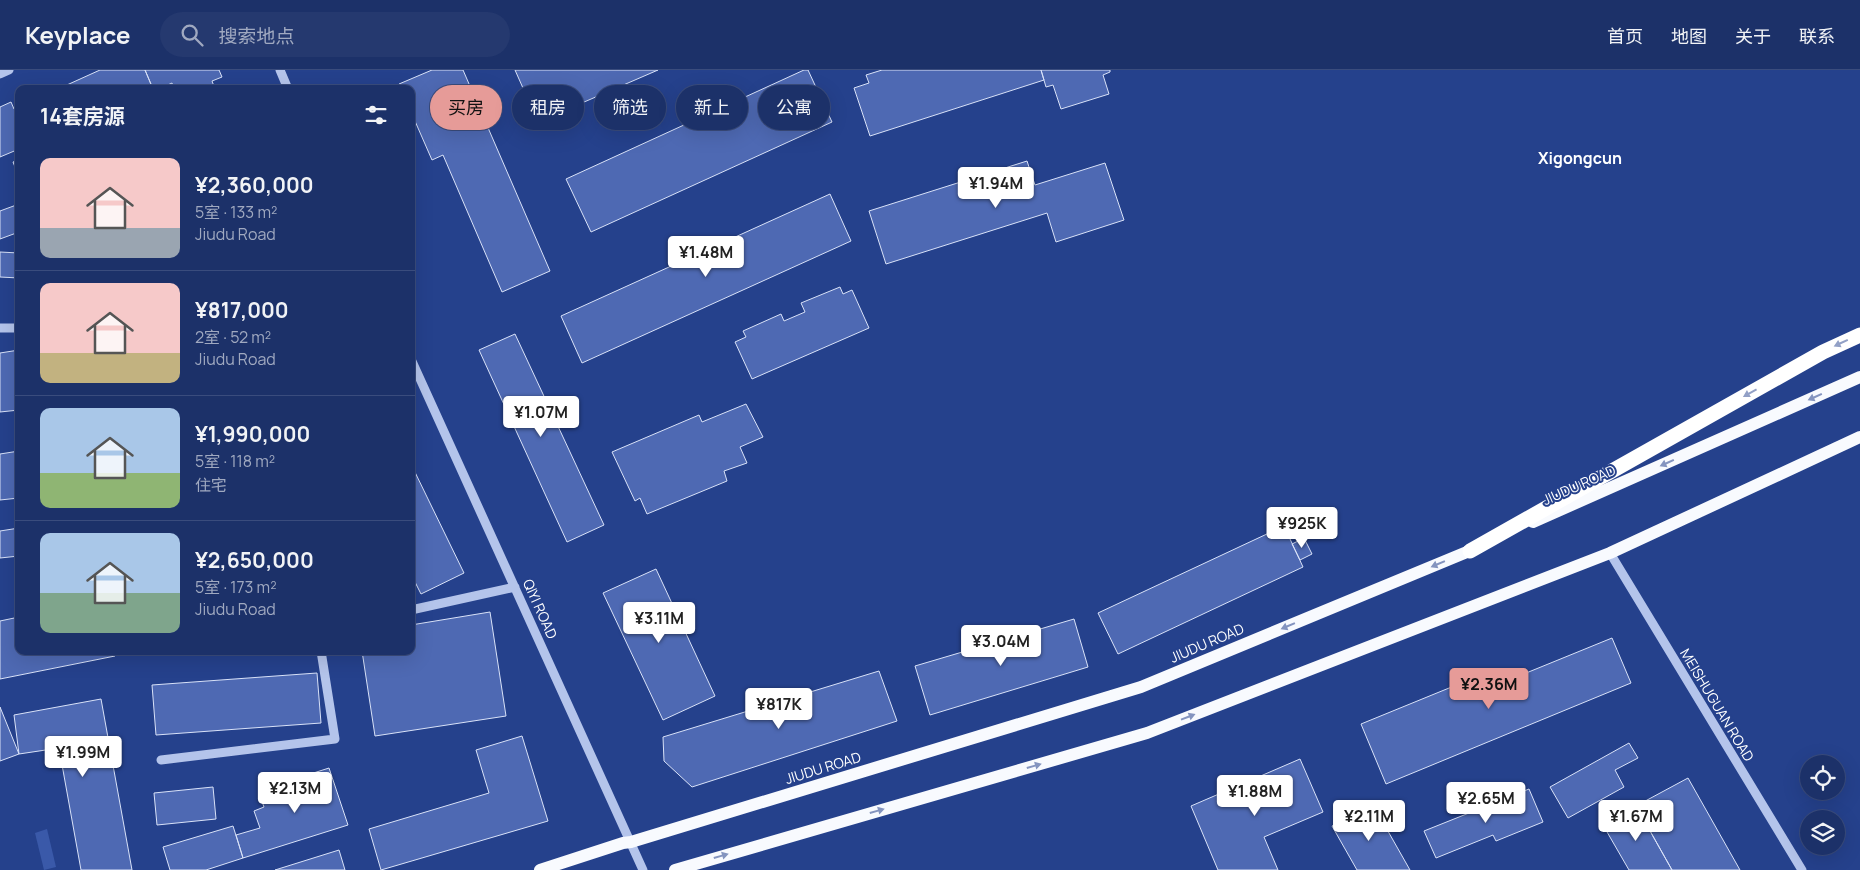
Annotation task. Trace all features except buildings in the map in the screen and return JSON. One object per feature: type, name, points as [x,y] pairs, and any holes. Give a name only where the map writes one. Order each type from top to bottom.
[{"type":"highway","points":[[1470,551],[1823,352],[1860,335]]},
{"type":"main road","name":"JIUDU ROAD","points":[[540,870],[623,843],[1141,687],[1470,551],[1860,377]]},
{"type":"main road","points":[[675,870],[1147,733],[1610,553],[1860,437]]},
{"type":"street","points":[[0,74],[10,70]]},
{"type":"street","points":[[280,70],[286,85]]},
{"type":"street","points":[[0,328],[15,328]]},
{"type":"street","name":"QIYI ROAD","points":[[415,368],[644,870]]},
{"type":"street","name":"MEISHUGUAN ROAD","points":[[1610,553],[1802,870]]},
{"type":"street","points":[[415,609],[515,587]]},
{"type":"street","points":[[161,760],[335,739],[322,655]]},
{"type":"shaded area","points":[[47,829],[56,867],[44,870],[35,833]]},
{"type":"district","name":"Xigongcun","points":[[1580,158]]}]
